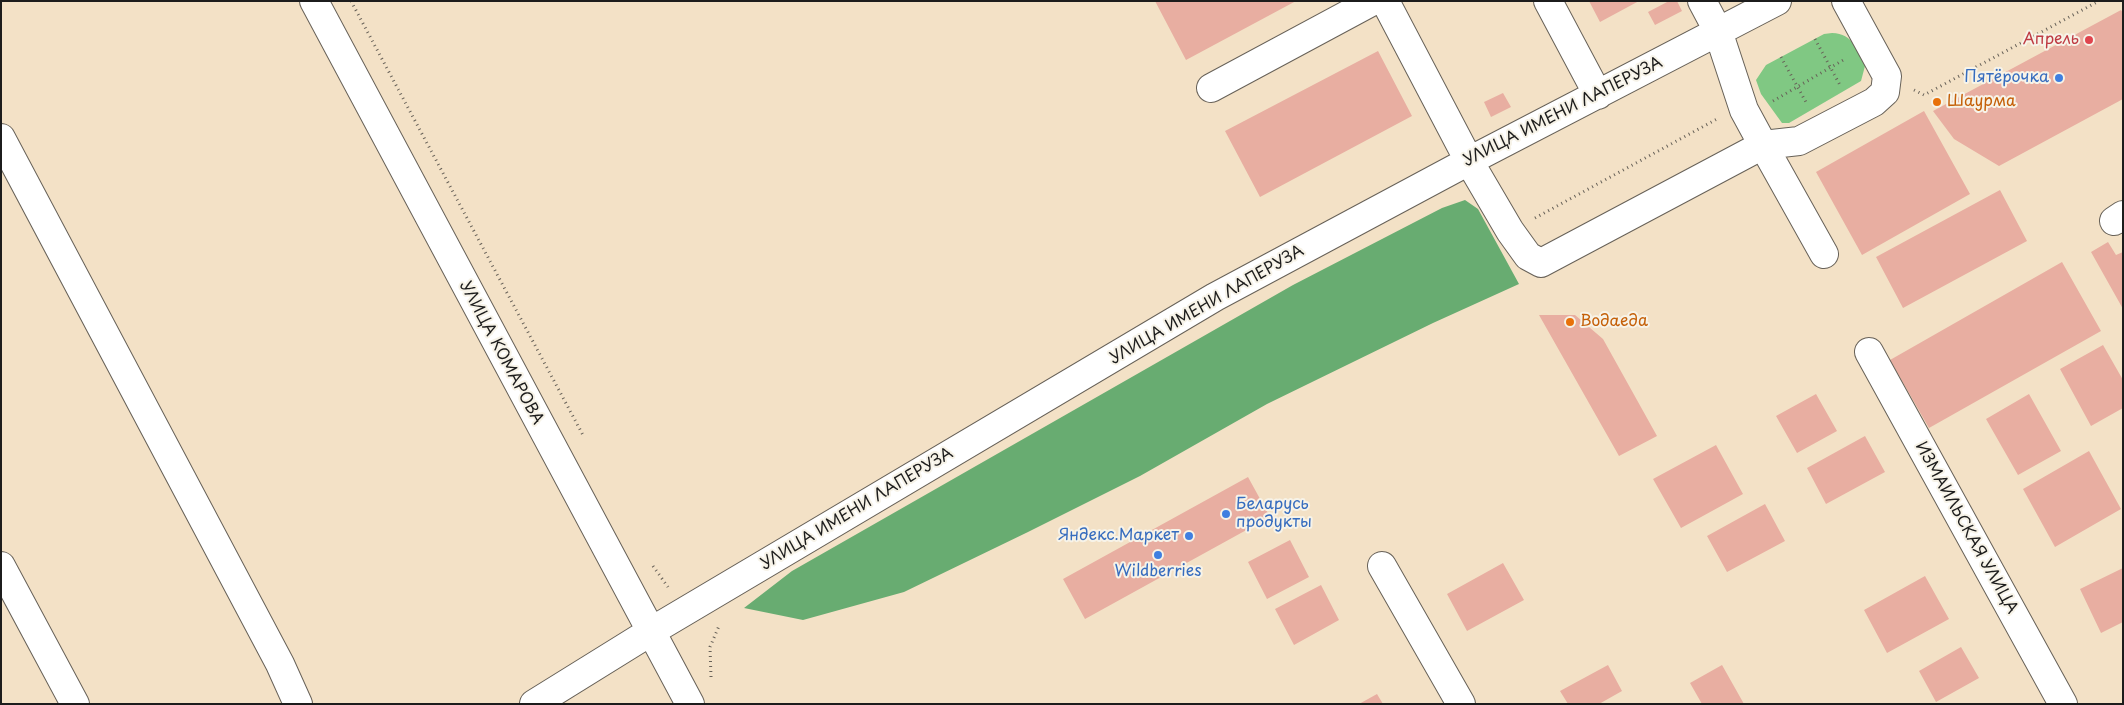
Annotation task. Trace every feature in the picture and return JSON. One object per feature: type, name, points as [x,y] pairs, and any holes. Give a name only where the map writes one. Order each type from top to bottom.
[{"type":"street","name":"УЛИЦА КОМАРОВА","points":[[314,1],[690,704]]},
{"type":"street","points":[[1211,88],[1373,1]]},
{"type":"street","points":[[1384,1],[1469,161],[1514,238],[1528,256],[1542,263],[1763,145],[1799,141],[1874,102],[1885,92],[1887,76],[1846,1]]},
{"type":"street","points":[[1548,1],[1598,95]]},
{"type":"street","points":[[1702,1],[1718,31],[1744,110],[1824,254]]},
{"type":"street","name":"УЛИЦА ИМЕНИ ЛАПЕРУЗА","points":[[534,704],[715,593],[1215,297],[1469,161],[1777,1]]},
{"type":"street","points":[[1,138],[280,664],[298,704]]},
{"type":"street","name":"ИЗМАИЛЬСКАЯ УЛИЦА","points":[[1869,352],[2063,704]]},
{"type":"street","points":[[1,566],[75,704]]},
{"type":"street","points":[[1382,566],[1460,704]]},
{"type":"path","points":[[351,1],[588,446]]},
{"type":"path","points":[[1887,76],[1924,96],[2098,1]]},
{"type":"path","points":[[1815,39],[1844,92]]},
{"type":"path","points":[[1768,104],[1851,56]]},
{"type":"path","points":[[1781,57],[1811,111]]},
{"type":"path","points":[[1534,218],[1721,117]]},
{"type":"path","points":[[648,559],[665,586],[681,596],[715,593]]},
{"type":"green space","points":[[1832,33],[1850,39],[1856,48],[1865,66],[1861,81],[1789,123],[1782,123],[1761,94],[1756,80],[1766,65],[1824,34]]},
{"type":"green space","points":[[1465,200],[1478,209],[1519,284],[1433,323],[1267,404],[1140,476],[904,592],[803,620],[744,608],[792,571],[1293,285],[1442,208]]},
{"type":"building","points":[[1155,1],[1296,1],[1186,60]]},
{"type":"building","points":[[1589,1],[1639,1],[1600,22]]},
{"type":"building","points":[[1669,1],[1677,1],[1682,11],[1655,25],[1648,12]]},
{"type":"building","name":"Пятёрочка","points":[[2121,10],[2123,13],[2123,99],[1999,166],[1954,139],[1933,111]]},
{"type":"building","points":[[1378,51],[1412,116],[1260,197],[1225,131]]},
{"type":"building","points":[[1503,93],[1511,107],[1491,117],[1484,102]]},
{"type":"building","points":[[1924,111],[1970,194],[1862,255],[1816,172]]},
{"type":"building","points":[[2000,190],[2027,241],[1903,308],[1876,257]]},
{"type":"building","points":[[2108,242],[2116,255],[2123,252],[2123,309],[2091,252]]},
{"type":"building","points":[[2062,262],[2101,331],[1929,428],[1890,360]]},
{"type":"building","points":[[1539,315],[1575,315],[1603,339],[1657,436],[1619,456]]},
{"type":"building","points":[[2103,345],[2123,380],[2123,408],[2091,426],[2060,369]]},
{"type":"building","points":[[1816,394],[1837,431],[1797,453],[1776,416]]},
{"type":"building","points":[[2029,394],[2061,451],[2018,475],[1986,419]]},
{"type":"building","points":[[1865,436],[1885,472],[1826,504],[1807,468]]},
{"type":"building","points":[[1716,445],[1743,494],[1681,528],[1653,479]]},
{"type":"building","points":[[2089,451],[2121,509],[2055,547],[2023,489]]},
{"type":"building","points":[[1248,477],[1270,517],[1085,619],[1063,579]]},
{"type":"building","points":[[1765,504],[1785,541],[1727,572],[1707,536]]},
{"type":"building","points":[[1290,540],[1309,577],[1267,599],[1248,562]]},
{"type":"building","points":[[1503,563],[1524,600],[1467,631],[1447,594]]},
{"type":"building","points":[[2123,568],[2123,622],[2101,633],[2080,589]]},
{"type":"building","points":[[1925,576],[1949,619],[1887,653],[1864,610]]},
{"type":"building","points":[[1321,585],[1339,620],[1294,645],[1275,609]]},
{"type":"building","points":[[1961,647],[1979,678],[1936,702],[1919,671]]},
{"type":"building","points":[[1608,665],[1622,691],[1599,704],[1568,704],[1560,691]]},
{"type":"building","points":[[1722,665],[1744,704],[1702,704],[1690,683]]},
{"type":"building","points":[[1377,694],[1383,704],[1359,704]]},
{"type":"place","name":"Апрель","points":[[2089,40]]},
{"type":"place","name":"Пятёрочка","points":[[2059,78]]},
{"type":"place","name":"Шаурма","points":[[1937,102]]},
{"type":"place","name":"Водаеда","points":[[1570,322]]},
{"type":"place","name":"Беларусь продукты","points":[[1226,514]]},
{"type":"place","name":"Яндекс.Маркет","points":[[1189,536]]},
{"type":"place","name":"Wildberries","points":[[1158,555]]}]
